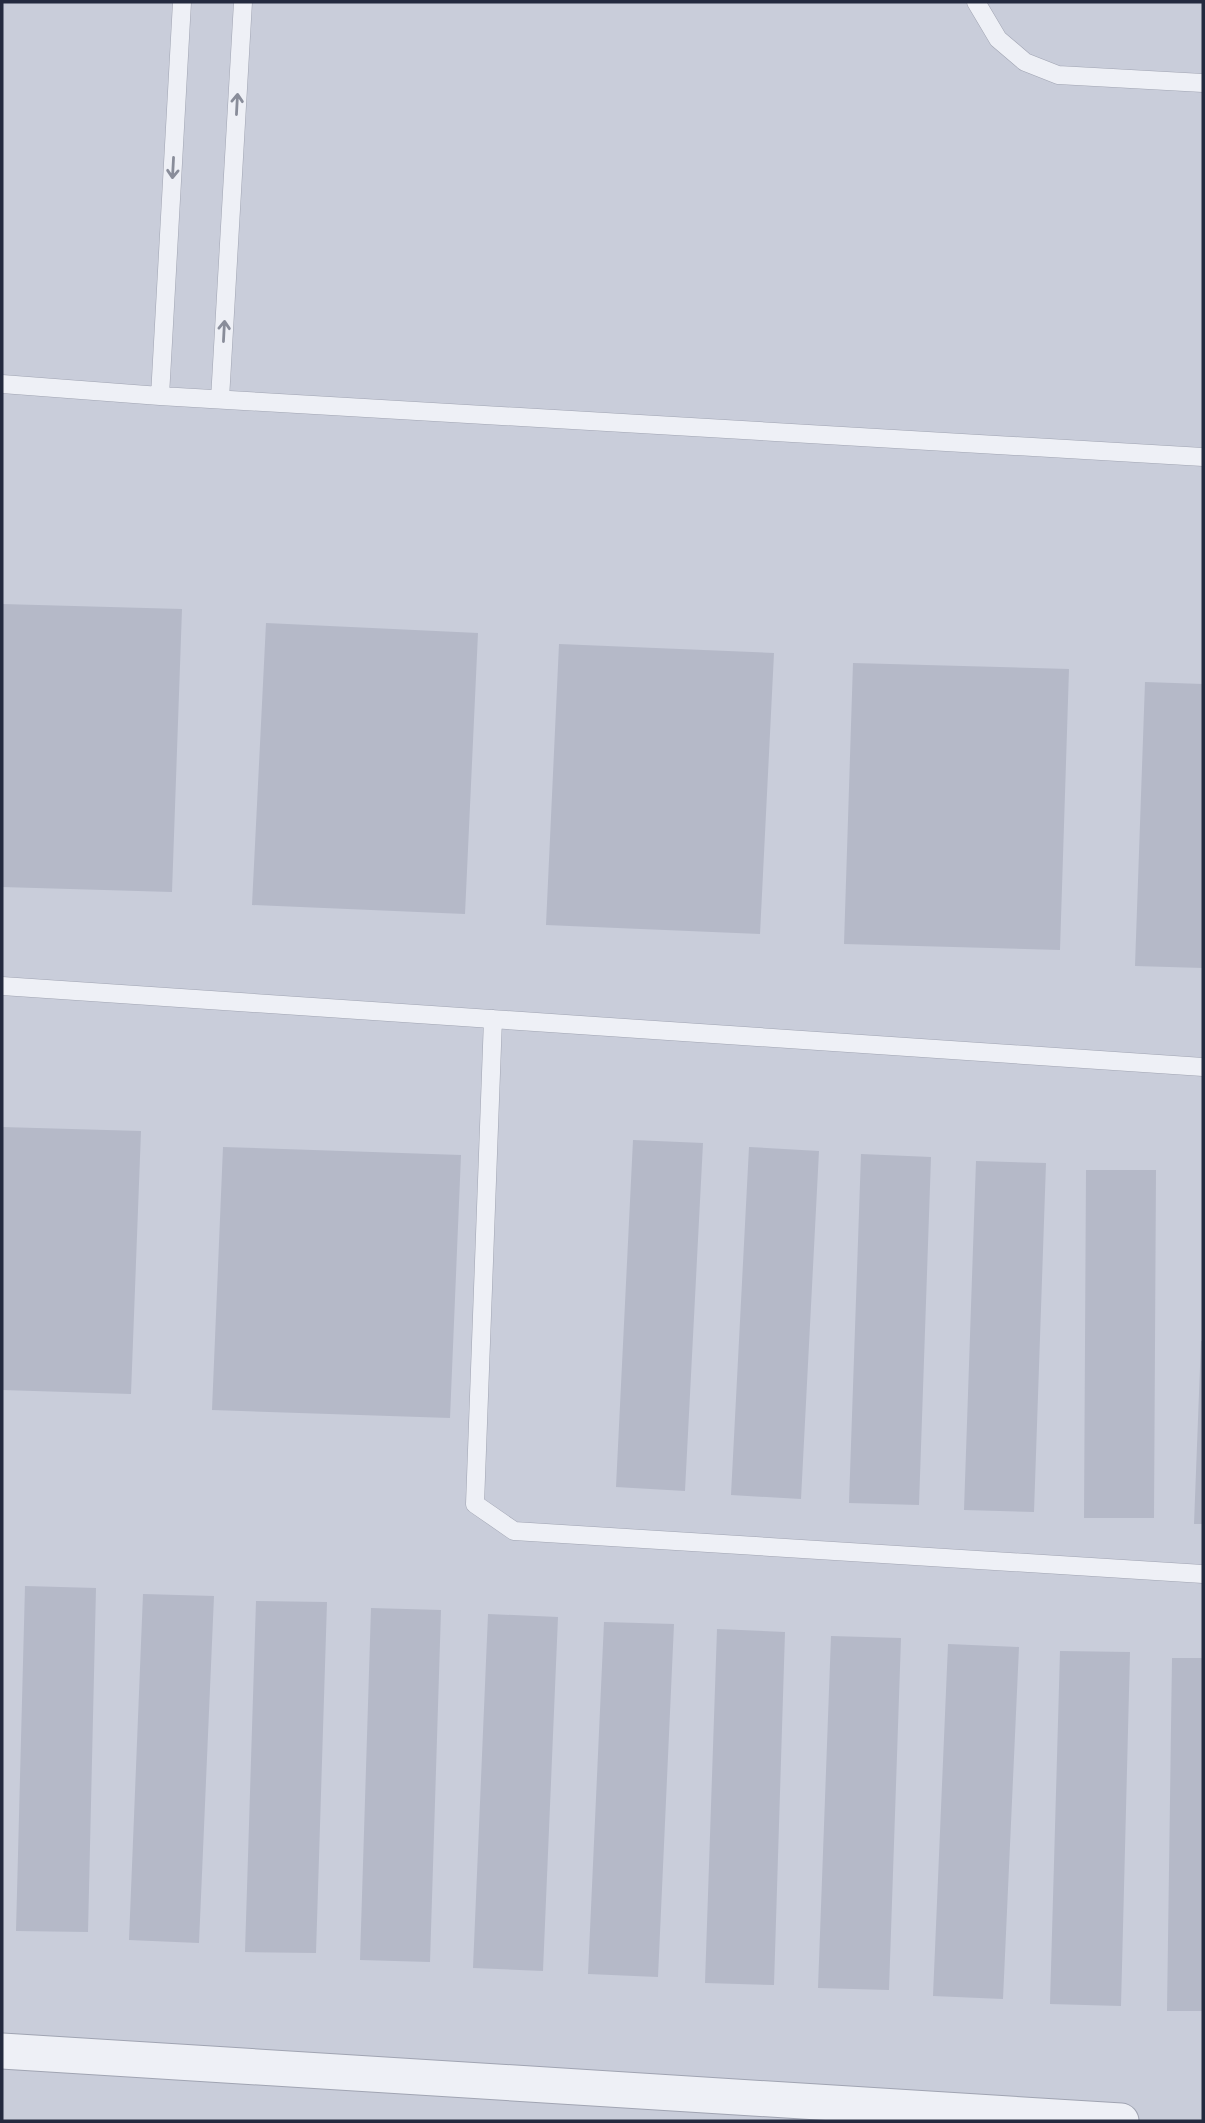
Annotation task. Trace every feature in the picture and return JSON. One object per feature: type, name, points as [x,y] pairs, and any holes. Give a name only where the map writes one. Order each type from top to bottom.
[{"type":"street","points":[[2,2051],[1121,2121]]},
{"type":"lane","points":[[160,396],[183,2]]},
{"type":"lane","points":[[220,399],[243,2]]},
{"type":"lane","points":[[976,2],[998,39],[1025,62],[1058,75],[1203,83]]},
{"type":"lane","points":[[2,384],[160,396],[1203,457]]},
{"type":"lane","points":[[2,986],[1203,1067]]},
{"type":"lane","points":[[493,1019],[475,1504],[514,1531],[1203,1574]]},
{"type":"shaded area","points":[[2,2],[1203,2],[1203,2121],[2,2121]]},
{"type":"building","points":[[2,604],[182,609],[172,892],[2,887]]},
{"type":"building","points":[[266,623],[478,633],[465,914],[252,905]]},
{"type":"building","points":[[559,644],[774,653],[760,934],[546,925]]},
{"type":"building","points":[[853,663],[1069,669],[1060,950],[844,944]]},
{"type":"building","points":[[1145,682],[1203,684],[1203,968],[1135,966]]},
{"type":"building","points":[[2,1127],[141,1131],[131,1394],[2,1390]]},
{"type":"building","points":[[633,1140],[703,1143],[685,1491],[616,1487]]},
{"type":"building","points":[[223,1147],[461,1155],[450,1418],[212,1410]]},
{"type":"building","points":[[749,1147],[819,1151],[801,1499],[731,1495]]},
{"type":"building","points":[[861,1154],[931,1157],[919,1505],[849,1503]]},
{"type":"building","points":[[976,1161],[1046,1163],[1034,1512],[964,1510]]},
{"type":"building","points":[[1086,1170],[1156,1170],[1154,1518],[1084,1518]]},
{"type":"building","points":[[1201,1341],[1203,1524],[1194,1524]]},
{"type":"building","points":[[25,1586],[96,1588],[88,1932],[16,1931]]},
{"type":"building","points":[[143,1594],[214,1596],[199,1943],[129,1940]]},
{"type":"building","points":[[256,1601],[327,1602],[316,1953],[245,1952]]},
{"type":"building","points":[[371,1608],[441,1610],[430,1962],[360,1960]]},
{"type":"building","points":[[488,1614],[558,1617],[543,1971],[473,1968]]},
{"type":"building","points":[[604,1622],[674,1624],[658,1977],[588,1974]]},
{"type":"building","points":[[717,1629],[785,1632],[774,1985],[705,1983]]},
{"type":"building","points":[[831,1636],[901,1638],[889,1990],[818,1988]]},
{"type":"building","points":[[948,1644],[1019,1647],[1003,1999],[933,1996]]},
{"type":"building","points":[[1060,1651],[1130,1652],[1121,2006],[1050,2004]]},
{"type":"building","points":[[1172,1658],[1203,1658],[1203,2011],[1167,2011]]}]
